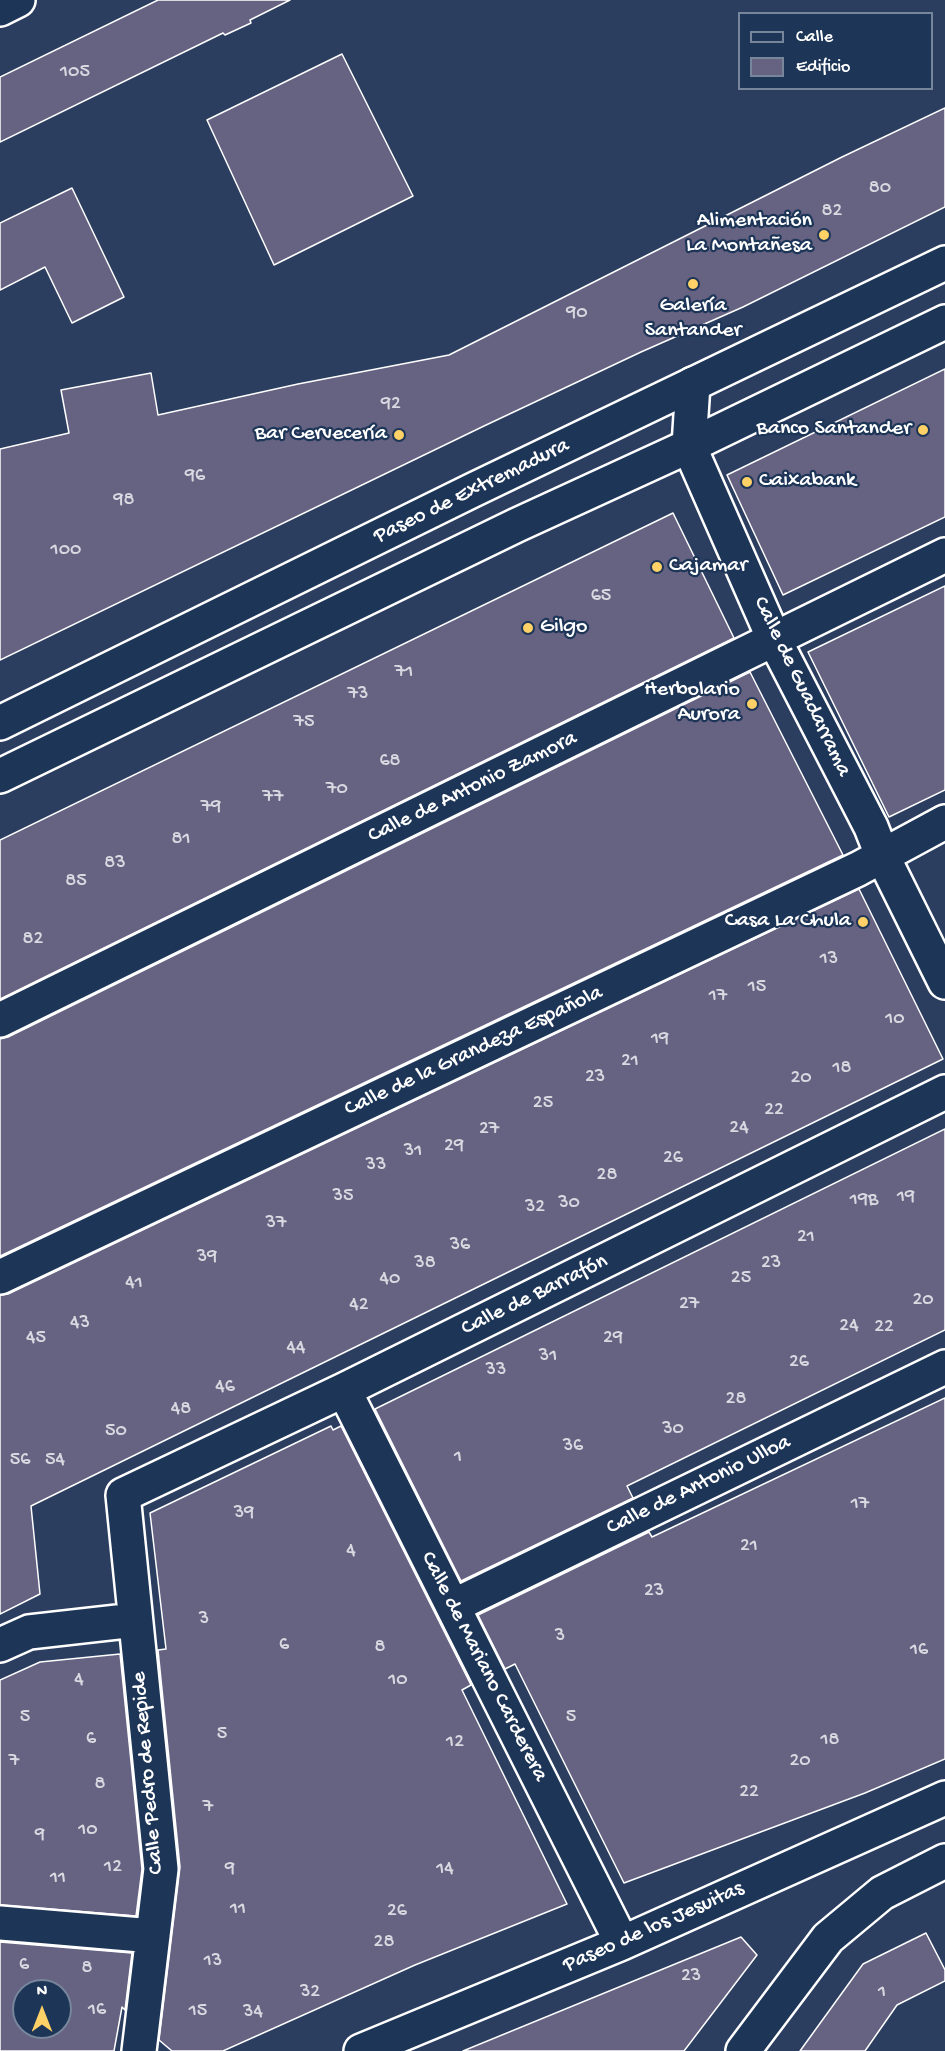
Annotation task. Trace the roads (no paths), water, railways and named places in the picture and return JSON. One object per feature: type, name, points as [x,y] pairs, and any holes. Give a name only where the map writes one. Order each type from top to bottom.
[{"type":"street","points":[[0,9],[18,0]]},
{"type":"street","name":"Paseo de Extremadura","points":[[0,723],[451,501],[945,263]]},
{"type":"street","points":[[0,776],[517,525],[689,446],[945,322]]},
{"type":"street","name":"Calle de Guadarrama","points":[[693,384],[689,446],[774,639],[871,827],[882,855],[945,982]]},
{"type":"street","name":"Calle de Antonio Zamora","points":[[0,1020],[945,555]]},
{"type":"street","name":"Calle de la Grandeza Española","points":[[0,1277],[858,869],[945,822]]},
{"type":"street","name":"Calle de Barrafón","points":[[123,1495],[344,1390],[945,1092]]},
{"type":"street","name":"Calle de Antonio Ulloa","points":[[453,1606],[945,1367]]},
{"type":"street","name":"Calle de Mariano Carderera","points":[[344,1390],[622,1943]]},
{"type":"street","name":"Calle Pedro de Repide","points":[[123,1495],[161,1869],[139,2051]]},
{"type":"street","points":[[0,1645],[28,1632],[135,1620]]},
{"type":"street","name":"Paseo de los Jesuitas","points":[[361,2051],[622,1943],[945,1798]]},
{"type":"street","points":[[743,2051],[828,1938],[882,1893],[945,1861]]},
{"type":"street","points":[[0,1923],[153,1936]]},
{"type":"place","name":"Alimentación La Montañesa","points":[[824,235]]},
{"type":"place","name":"Galería Santander","points":[[693,284]]},
{"type":"place","name":"Banco Santander","points":[[923,430]]},
{"type":"place","name":"Bar Cervecería","points":[[399,435]]},
{"type":"place","name":"Caixabank","points":[[747,482]]},
{"type":"place","name":"Cajamar","points":[[657,567]]},
{"type":"place","name":"Gilgo","points":[[528,628]]},
{"type":"place","name":"Herbolario Aurora","points":[[752,704]]},
{"type":"place","name":"Casa La Chula","points":[[863,922]]}]
